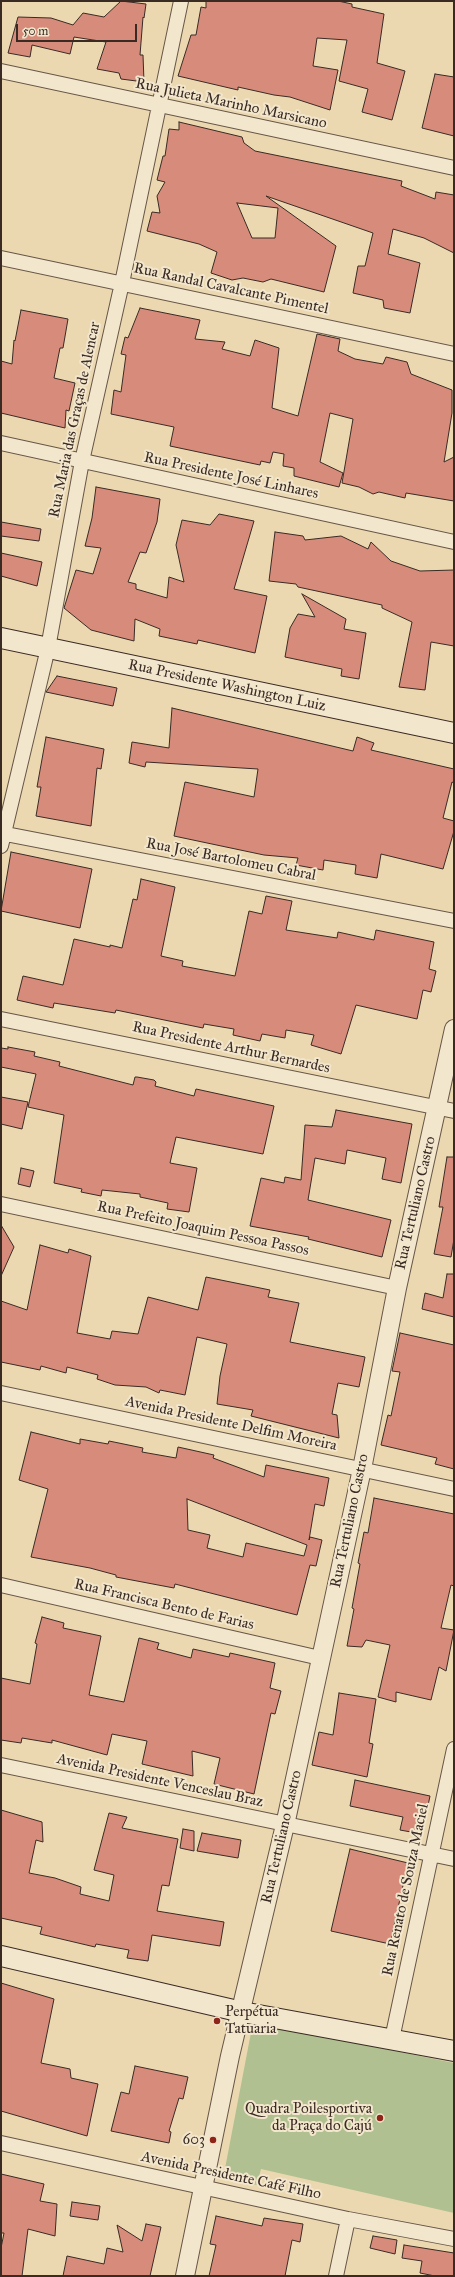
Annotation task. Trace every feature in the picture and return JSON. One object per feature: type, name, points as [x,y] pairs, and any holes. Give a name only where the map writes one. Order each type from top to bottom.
[{"type":"main road","name":"Rua Presidente Washington Luiz","points":[[1,638],[454,733]]},
{"type":"main road","points":[[1,1956],[242,2012],[454,2051]]},
{"type":"street","name":"Rua Maria das Graças de Alencar","points":[[2,837],[48,648],[82,461],[122,283],[181,1]]},
{"type":"street","name":"Rua Julieta Marinho Marsicano","points":[[1,71],[454,168]]},
{"type":"street","name":"Rua Randal Cavalcante Pimentel","points":[[1,258],[454,354]]},
{"type":"street","name":"Rua Presidente José Linhares","points":[[1,443],[454,542]]},
{"type":"street","name":"Rua José Bartolomeu Cabral","points":[[2,837],[454,921]]},
{"type":"street","name":"Rua Presidente Arthur Bernardes","points":[[1,1019],[446,1109]]},
{"type":"street","name":"Rua Tertuliano Castro","points":[[185,2276],[230,2056],[242,2012],[285,1825],[362,1469],[397,1288],[446,1109],[454,1029]]},
{"type":"street","name":"Rua Prefeito Joaquim Pessoa Passos","points":[[1,1204],[397,1288]]},
{"type":"street","name":"Avenida Presidente Delfim Moreira","points":[[1,1393],[454,1489]]},
{"type":"street","name":"Rua Francisca Bento de Farias","points":[[1,1585],[320,1658]]},
{"type":"street","name":"Rua Renato de Souza Maciel","points":[[392,2039],[430,1854],[454,1749]]},
{"type":"street","name":"Avenida Presidente Venceslau Braz","points":[[1,1765],[454,1859]]},
{"type":"street","name":"Avenida Presidente Café Filho","points":[[1,2143],[348,2219],[454,2239]]},
{"type":"street","points":[[336,2276],[348,2219]]},
{"type":"green space","points":[[253,2022],[454,2063],[454,2213],[261,2169],[257,2185],[223,2179]]},
{"type":"building","points":[[121,1],[146,4],[144,18],[143,17],[140,55],[143,55],[144,82],[121,79],[119,73],[97,69],[106,42],[74,37],[70,54],[32,45],[30,57],[8,53],[18,17],[51,18],[73,25],[83,13],[104,17]]},
{"type":"building","points":[[206,1],[338,1],[352,4],[352,7],[384,14],[377,63],[405,71],[392,120],[362,112],[368,89],[339,81],[347,40],[317,38],[313,66],[338,70],[330,110],[290,97],[238,87],[238,90],[178,76],[191,35],[196,35],[201,7],[206,8]]},
{"type":"building","points":[[435,74],[454,77],[454,136],[422,128]]},
{"type":"building","points":[[179,122],[242,137],[244,143],[255,151],[402,181],[401,186],[435,199],[436,192],[454,195],[454,253],[424,238],[393,229],[388,254],[420,263],[410,313],[384,308],[383,300],[353,293],[358,266],[365,266],[373,233],[266,196],[336,246],[324,292],[271,279],[263,282],[243,278],[232,280],[211,273],[217,252],[199,244],[147,231],[152,212],[160,213],[157,196],[165,182],[157,180],[163,156],[165,156],[169,129],[179,130]],"holes":[[[237,203],[278,208],[275,238],[252,238]]]},
{"type":"building","points":[[140,308],[200,320],[195,339],[225,342],[222,349],[250,356],[255,340],[279,348],[272,408],[298,416],[317,334],[340,339],[338,351],[355,359],[383,364],[386,357],[407,362],[411,374],[452,390],[452,413],[444,462],[454,457],[454,501],[406,493],[405,498],[379,492],[373,494],[359,487],[342,483],[353,419],[330,413],[320,462],[343,473],[339,487],[294,476],[294,468],[283,466],[284,454],[273,452],[270,463],[261,461],[260,465],[170,446],[174,427],[111,414],[114,390],[121,392],[126,355],[121,354],[125,337],[128,338]]},
{"type":"building","points":[[21,310],[68,319],[63,348],[60,348],[54,378],[75,383],[69,411],[66,410],[65,428],[1,413],[1,361],[12,364],[14,340],[15,341]]},
{"type":"building","points":[[96,487],[160,499],[157,522],[146,553],[140,552],[128,582],[136,584],[136,589],[167,598],[169,577],[184,582],[176,545],[182,520],[210,525],[219,514],[254,521],[234,589],[267,596],[255,653],[198,640],[197,644],[159,636],[160,629],[135,619],[134,641],[91,630],[64,608],[76,570],[93,574],[101,548],[85,546],[92,518]]},
{"type":"building","points":[[1,522],[41,529],[39,541],[1,536]]},
{"type":"building","points":[[275,532],[303,536],[305,540],[341,536],[368,549],[371,542],[391,561],[420,571],[454,570],[454,646],[431,642],[425,690],[399,687],[412,622],[382,608],[382,605],[298,587],[296,584],[269,581]]},
{"type":"building","points":[[1,553],[42,562],[37,586],[1,576]]},
{"type":"building","points":[[302,594],[346,619],[344,629],[366,633],[359,679],[341,676],[342,669],[285,657],[290,628],[298,614],[315,617]]},
{"type":"building","points":[[57,676],[117,688],[113,706],[46,692]]},
{"type":"building","points":[[172,708],[353,751],[357,737],[374,743],[371,750],[454,769],[454,783],[452,782],[443,818],[454,821],[454,831],[443,869],[381,854],[377,878],[355,874],[356,865],[324,860],[323,870],[296,865],[298,858],[264,855],[174,836],[185,782],[254,797],[258,769],[146,762],[145,767],[129,763],[132,742],[169,748]]},
{"type":"building","points":[[46,737],[104,749],[101,769],[97,768],[91,826],[36,816],[41,787],[37,787]]},
{"type":"building","points":[[11,852],[92,869],[80,928],[1,911]]},
{"type":"building","points":[[141,879],[175,887],[161,956],[183,961],[182,966],[235,976],[249,911],[262,914],[266,896],[292,901],[286,930],[337,938],[338,932],[374,940],[376,930],[434,942],[429,969],[436,971],[431,992],[423,990],[417,1019],[356,1005],[341,1054],[311,1045],[314,1035],[286,1030],[285,1038],[262,1034],[260,1041],[233,1035],[234,1029],[204,1024],[203,1028],[116,1010],[115,1013],[54,1003],[53,1008],[17,1000],[23,976],[63,985],[74,939],[110,947],[110,945],[122,948],[133,899],[137,900]]},
{"type":"building","points":[[8,1047],[35,1052],[34,1056],[60,1062],[59,1066],[133,1085],[135,1077],[137,1077],[154,1080],[156,1082],[155,1086],[194,1096],[196,1089],[274,1106],[263,1154],[176,1137],[170,1163],[197,1168],[189,1212],[167,1209],[168,1203],[140,1197],[140,1194],[102,1190],[101,1196],[81,1192],[82,1189],[54,1183],[64,1115],[28,1107],[36,1074],[1,1067],[1,1048],[8,1049]]},
{"type":"building","points":[[1,1097],[28,1102],[22,1129],[1,1124]]},
{"type":"building","points":[[336,1110],[412,1124],[401,1183],[382,1179],[386,1158],[347,1150],[345,1164],[315,1158],[308,1200],[391,1220],[382,1257],[308,1239],[309,1237],[250,1226],[261,1178],[284,1183],[285,1177],[301,1180],[305,1125],[332,1127]]},
{"type":"building","points":[[447,1157],[454,1157],[454,1239],[451,1257],[434,1254],[443,1207],[439,1207]]},
{"type":"building","points":[[21,1168],[34,1171],[30,1187],[18,1184]]},
{"type":"building","points":[[1,1225],[14,1247],[1,1276]]},
{"type":"building","points":[[40,1245],[68,1253],[69,1249],[91,1256],[77,1333],[110,1339],[112,1331],[138,1334],[148,1297],[198,1310],[206,1277],[270,1290],[268,1297],[299,1303],[290,1342],[365,1357],[359,1387],[338,1383],[332,1414],[337,1415],[339,1438],[251,1416],[253,1410],[217,1404],[220,1376],[227,1344],[197,1337],[185,1395],[160,1390],[159,1393],[146,1387],[115,1385],[97,1379],[98,1375],[67,1367],[66,1373],[41,1366],[40,1370],[1,1362],[1,1301],[27,1310]]},
{"type":"building","points":[[447,1274],[454,1274],[454,1317],[422,1309],[425,1293],[443,1298]]},
{"type":"building","points":[[400,1333],[454,1345],[454,1469],[435,1464],[437,1458],[381,1445],[388,1415],[391,1416],[400,1372],[392,1371]]},
{"type":"building","points":[[31,1432],[80,1444],[80,1439],[108,1444],[109,1441],[143,1448],[142,1452],[176,1458],[178,1447],[214,1455],[213,1458],[264,1477],[266,1465],[329,1478],[324,1506],[315,1504],[309,1540],[310,1537],[322,1540],[316,1566],[310,1565],[297,1615],[175,1584],[174,1588],[116,1577],[116,1575],[90,1568],[31,1557],[48,1489],[19,1480]],"holes":[[[187,1499],[307,1545],[304,1556],[246,1543],[243,1557],[207,1548],[210,1535],[188,1530]]]},
{"type":"building","points":[[374,1498],[454,1514],[454,1586],[451,1585],[441,1628],[454,1630],[446,1671],[439,1667],[431,1700],[396,1692],[396,1702],[378,1697],[390,1645],[366,1640],[362,1647],[347,1646],[360,1564],[358,1563],[364,1532],[368,1533]]},
{"type":"building","points":[[42,1617],[64,1623],[63,1628],[101,1636],[89,1695],[124,1702],[139,1638],[159,1643],[157,1649],[191,1658],[193,1649],[229,1657],[230,1653],[275,1663],[270,1688],[281,1691],[275,1714],[271,1713],[254,1794],[214,1784],[220,1758],[192,1751],[193,1776],[142,1764],[147,1741],[112,1734],[107,1755],[52,1740],[52,1743],[22,1738],[21,1743],[1,1740],[1,1678],[30,1684],[37,1644],[35,1643]]},
{"type":"building","points":[[339,1693],[376,1699],[369,1743],[373,1744],[367,1777],[312,1765],[319,1732],[333,1735]]},
{"type":"building","points":[[355,1780],[430,1796],[422,1834],[400,1830],[403,1817],[350,1806]]},
{"type":"building","points":[[1,1810],[42,1822],[43,1842],[36,1840],[29,1873],[55,1878],[81,1887],[80,1894],[109,1901],[114,1875],[94,1870],[109,1813],[127,1817],[122,1828],[178,1839],[169,1886],[162,1885],[157,1911],[224,1922],[220,1946],[152,1935],[148,1961],[127,1958],[129,1950],[96,1944],[95,1947],[40,1934],[42,1927],[1,1918]]},
{"type":"building","points":[[183,1829],[194,1831],[194,1851],[180,1848]]},
{"type":"building","points":[[202,1833],[241,1840],[238,1858],[197,1851]]},
{"type":"building","points":[[350,1849],[408,1863],[390,1944],[331,1931]]},
{"type":"building","points":[[1,1983],[54,1999],[41,2063],[70,2069],[71,2078],[98,2084],[87,2136],[1,2111]]},
{"type":"building","points":[[135,2066],[188,2077],[183,2099],[179,2098],[169,2131],[171,2132],[169,2143],[111,2131],[121,2092],[129,2094]]},
{"type":"building","points":[[1,2174],[44,2184],[40,2201],[57,2204],[55,2236],[28,2229],[22,2276],[1,2276],[1,2248],[4,2233],[1,2233]]},
{"type":"building","points":[[72,2202],[100,2206],[98,2220],[70,2216]]},
{"type":"building","points":[[216,2216],[262,2226],[264,2218],[303,2224],[300,2242],[292,2240],[285,2276],[209,2276],[216,2245],[210,2244]]},
{"type":"building","points":[[146,2224],[161,2227],[150,2276],[63,2276],[67,2256],[104,2264],[107,2248],[123,2252],[117,2225],[142,2241]]},
{"type":"building","points":[[373,2236],[397,2240],[395,2254],[370,2248]]},
{"type":"building","points":[[404,2245],[454,2253],[454,2276],[435,2276],[420,2273],[422,2261],[402,2258]]},
{"type":"place","name":"Perpétua Tatuaria","points":[[217,2021]]},
{"type":"place","name":"Quadra Poilesportiva da Praça do Cajú","points":[[380,2118]]},
{"type":"place","name":"603","points":[[213,2140]]}]
